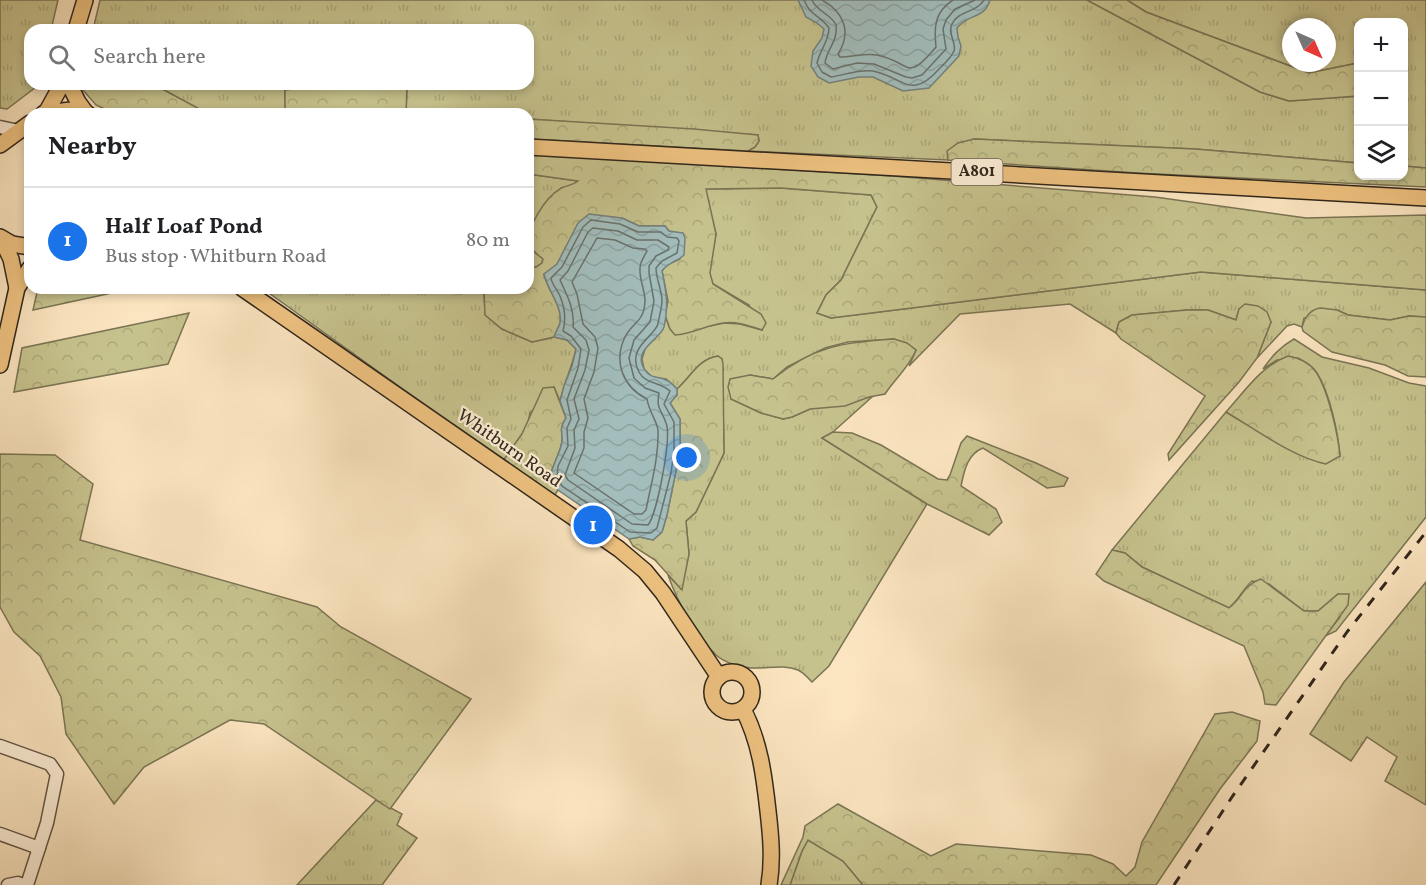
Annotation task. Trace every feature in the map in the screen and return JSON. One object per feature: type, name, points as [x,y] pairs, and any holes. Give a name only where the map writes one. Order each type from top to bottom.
[{"type":"main road","points":[[78,24],[85,0]]},
{"type":"main road","points":[[49,108],[59,90]]},
{"type":"main road","points":[[72,90],[83,108]]},
{"type":"main road","points":[[0,145],[24,127]]},
{"type":"main road","name":"A801","points":[[534,147],[1426,198]]},
{"type":"main road","points":[[1,238],[12,244],[24,246]]},
{"type":"main road","points":[[1,238],[11,260],[17,288]]},
{"type":"main road","points":[[0,365],[17,288],[24,277]]},
{"type":"main road","name":"Whitburn Road","points":[[251,294],[619,549],[645,572],[663,593],[719,678]]},
{"type":"main road","points":[[724,674],[738,674],[750,682],[752,695],[749,703],[743,709],[728,712],[714,702],[712,692],[719,678],[724,674]]},
{"type":"main road","points":[[743,709],[754,730],[765,777],[772,846],[769,885]]},
{"type":"street","points":[[0,127],[24,127]]},
{"type":"street","points":[[0,746],[50,764],[57,774],[47,823],[25,885],[18,883],[8,885]]},
{"type":"street","points":[[0,834],[39,848]]},
{"type":"green space","points":[[0,0],[58,0],[52,24],[24,24],[24,90],[32,90],[7,109],[0,108]]},
{"type":"green space","points":[[100,0],[1087,0],[1260,92],[1289,101],[1354,96],[1354,163],[1195,149],[974,139],[948,151],[948,160],[748,151],[759,141],[758,135],[534,119],[534,108],[406,108],[407,90],[534,90],[534,24],[94,24]]},
{"type":"green space","points":[[1087,0],[1127,0],[1146,12],[1282,63],[1282,72],[1336,72],[1336,67],[1354,64],[1354,96],[1289,101],[1260,92]]},
{"type":"green space","points":[[1127,0],[1426,0],[1426,168],[1408,166],[1408,18],[1354,18],[1354,64],[1336,67],[1336,18],[1282,18],[1282,63],[1146,12]]},
{"type":"green space","points":[[83,90],[164,90],[198,108],[102,108],[96,105]]},
{"type":"green space","points":[[164,90],[285,90],[285,108],[197,108]]},
{"type":"green space","points":[[285,90],[407,90],[406,108],[285,108]]},
{"type":"green space","points":[[534,119],[758,135],[759,141],[748,151],[534,139]]},
{"type":"green space","points":[[974,139],[1195,149],[1354,163],[1354,180],[1408,180],[1408,166],[1426,168],[1426,187],[1137,173],[948,160],[947,151],[958,143]]},
{"type":"green space","points":[[534,154],[892,176],[1155,197],[1306,218],[1426,215],[1426,290],[1201,272],[831,318],[817,313],[826,295],[841,280],[877,207],[871,195],[781,188],[706,189],[716,234],[710,273],[713,284],[761,314],[766,323],[762,330],[743,324],[728,323],[675,335],[665,315],[668,301],[662,271],[666,265],[680,259],[669,231],[665,226],[639,226],[622,218],[567,245],[557,265],[544,274],[559,310],[560,323],[554,337],[532,342],[502,329],[485,315],[484,294],[534,294],[534,267],[542,263],[543,259],[534,251],[534,222],[554,193],[578,181],[534,175]]},
{"type":"green space","points":[[534,175],[578,181],[561,188],[534,252]]},
{"type":"green space","points":[[781,188],[871,195],[877,207],[841,280],[826,295],[817,313],[831,318],[1201,272],[1426,290],[1426,317],[1409,316],[1390,320],[1348,315],[1337,310],[1304,318],[1302,327],[1294,324],[1287,326],[1257,358],[1271,322],[1239,309],[1236,320],[1208,310],[1132,315],[1119,322],[1116,333],[1070,304],[960,314],[909,366],[916,350],[894,339],[848,342],[825,348],[787,367],[773,379],[750,375],[731,399],[761,413],[783,419],[810,409],[873,396],[833,432],[822,438],[927,504],[829,666],[812,682],[802,672],[793,668],[737,666],[716,655],[694,628],[676,596],[668,575],[681,589],[689,554],[686,521],[696,512],[724,453],[722,359],[718,356],[705,361],[677,389],[666,379],[652,377],[644,369],[642,359],[646,346],[663,329],[665,315],[670,329],[724,323],[740,324],[762,330],[749,305],[713,284],[709,273],[716,234],[705,189]]},
{"type":"green space","points":[[534,252],[543,258],[542,263],[534,267]]},
{"type":"green space","points":[[37,294],[107,294],[33,310]]},
{"type":"green space","points":[[270,294],[484,294],[485,315],[502,329],[532,342],[554,337],[567,340],[576,349],[560,401],[554,387],[530,413],[522,434],[503,461]]},
{"type":"green space","points":[[1245,304],[1258,306],[1267,312],[1271,322],[1257,358],[1239,382],[1169,460],[1168,454],[1205,396],[1121,339],[1116,333],[1119,322],[1132,315],[1187,310],[1208,310],[1236,320],[1239,309]]},
{"type":"green space","points":[[1321,308],[1337,310],[1348,315],[1390,320],[1409,316],[1426,317],[1426,377],[1408,376],[1385,365],[1332,352],[1303,331],[1302,327],[1308,314]]},
{"type":"green space","points":[[189,313],[168,364],[14,392],[22,348]]},
{"type":"green space","points":[[894,339],[907,343],[916,350],[885,394],[845,406],[810,409],[783,419],[761,413],[731,399],[728,387],[730,379],[750,375],[773,379],[802,359],[830,348],[844,344]]},
{"type":"green space","points":[[1294,339],[1322,357],[1369,368],[1409,383],[1426,386],[1426,517],[1336,631],[1325,636],[1340,617],[1338,594],[1318,611],[1304,611],[1269,584],[1252,581],[1229,608],[1142,567],[1125,553],[1112,550],[1226,412],[1298,454],[1340,456],[1329,402],[1322,382],[1315,371],[1298,358],[1277,360],[1263,369],[1277,352]]},
{"type":"green space","points":[[718,356],[722,359],[723,364],[724,453],[696,512],[686,521],[689,554],[682,590],[655,560],[633,546],[629,539],[640,537],[653,540],[662,532],[680,451],[680,419],[670,403],[677,395],[677,389],[695,369],[705,361]]},
{"type":"green space","points":[[1288,356],[1311,366],[1325,390],[1335,424],[1340,456],[1326,464],[1301,456],[1226,412],[1262,373],[1278,360]]},
{"type":"green space","points":[[554,387],[566,418],[562,426],[561,446],[550,478],[558,490],[553,498],[503,461],[522,434],[543,388]]},
{"type":"green space","points":[[833,432],[852,433],[881,445],[938,479],[947,480],[961,443],[967,436],[1068,478],[1064,486],[1047,488],[983,448],[973,454],[967,464],[961,486],[996,509],[1002,522],[989,535],[927,504],[822,438]]},
{"type":"green space","points":[[0,454],[55,455],[93,484],[80,540],[317,607],[341,627],[471,699],[390,809],[264,724],[230,720],[144,767],[114,804],[66,734],[61,697],[40,656],[14,632],[0,607]]},
{"type":"green space","points":[[1112,550],[1125,553],[1142,567],[1229,608],[1251,584],[1261,579],[1304,611],[1318,611],[1338,594],[1349,594],[1348,605],[1276,705],[1265,704],[1263,692],[1244,646],[1104,581],[1096,574]]},
{"type":"green space","points":[[1426,582],[1426,805],[1385,781],[1397,757],[1367,737],[1351,761],[1310,734],[1344,682]]},
{"type":"green space","points":[[1232,712],[1260,721],[1257,741],[1220,789],[1156,885],[863,885],[843,861],[808,840],[790,885],[781,885],[803,837],[805,826],[838,804],[931,856],[956,844],[1091,855],[1113,864],[1126,876],[1135,867],[1142,842],[1215,714]]},
{"type":"green space","points":[[376,800],[402,814],[397,825],[417,838],[382,885],[297,885]]},
{"type":"green space","points":[[808,840],[843,861],[863,885],[790,885]]},
{"type":"water","points":[[798,0],[990,0],[984,11],[961,23],[957,28],[961,46],[959,56],[929,88],[903,91],[873,77],[859,77],[829,83],[818,77],[811,66],[813,51],[822,38],[824,29],[806,17]]},
{"type":"water","points":[[589,214],[622,218],[639,226],[665,226],[669,231],[683,233],[685,238],[684,255],[662,271],[666,299],[664,327],[644,351],[642,357],[647,373],[667,381],[677,389],[677,395],[670,403],[680,419],[680,451],[667,515],[662,532],[653,540],[640,537],[629,539],[558,490],[550,478],[561,446],[562,426],[566,418],[560,401],[576,349],[567,340],[554,337],[560,323],[559,310],[544,274],[557,264],[578,223]]},
{"type":"railway","points":[[1174,885],[1347,632],[1426,532]]},
{"type":"place","name":"Half Loaf Pond","points":[[593,525]]}]
